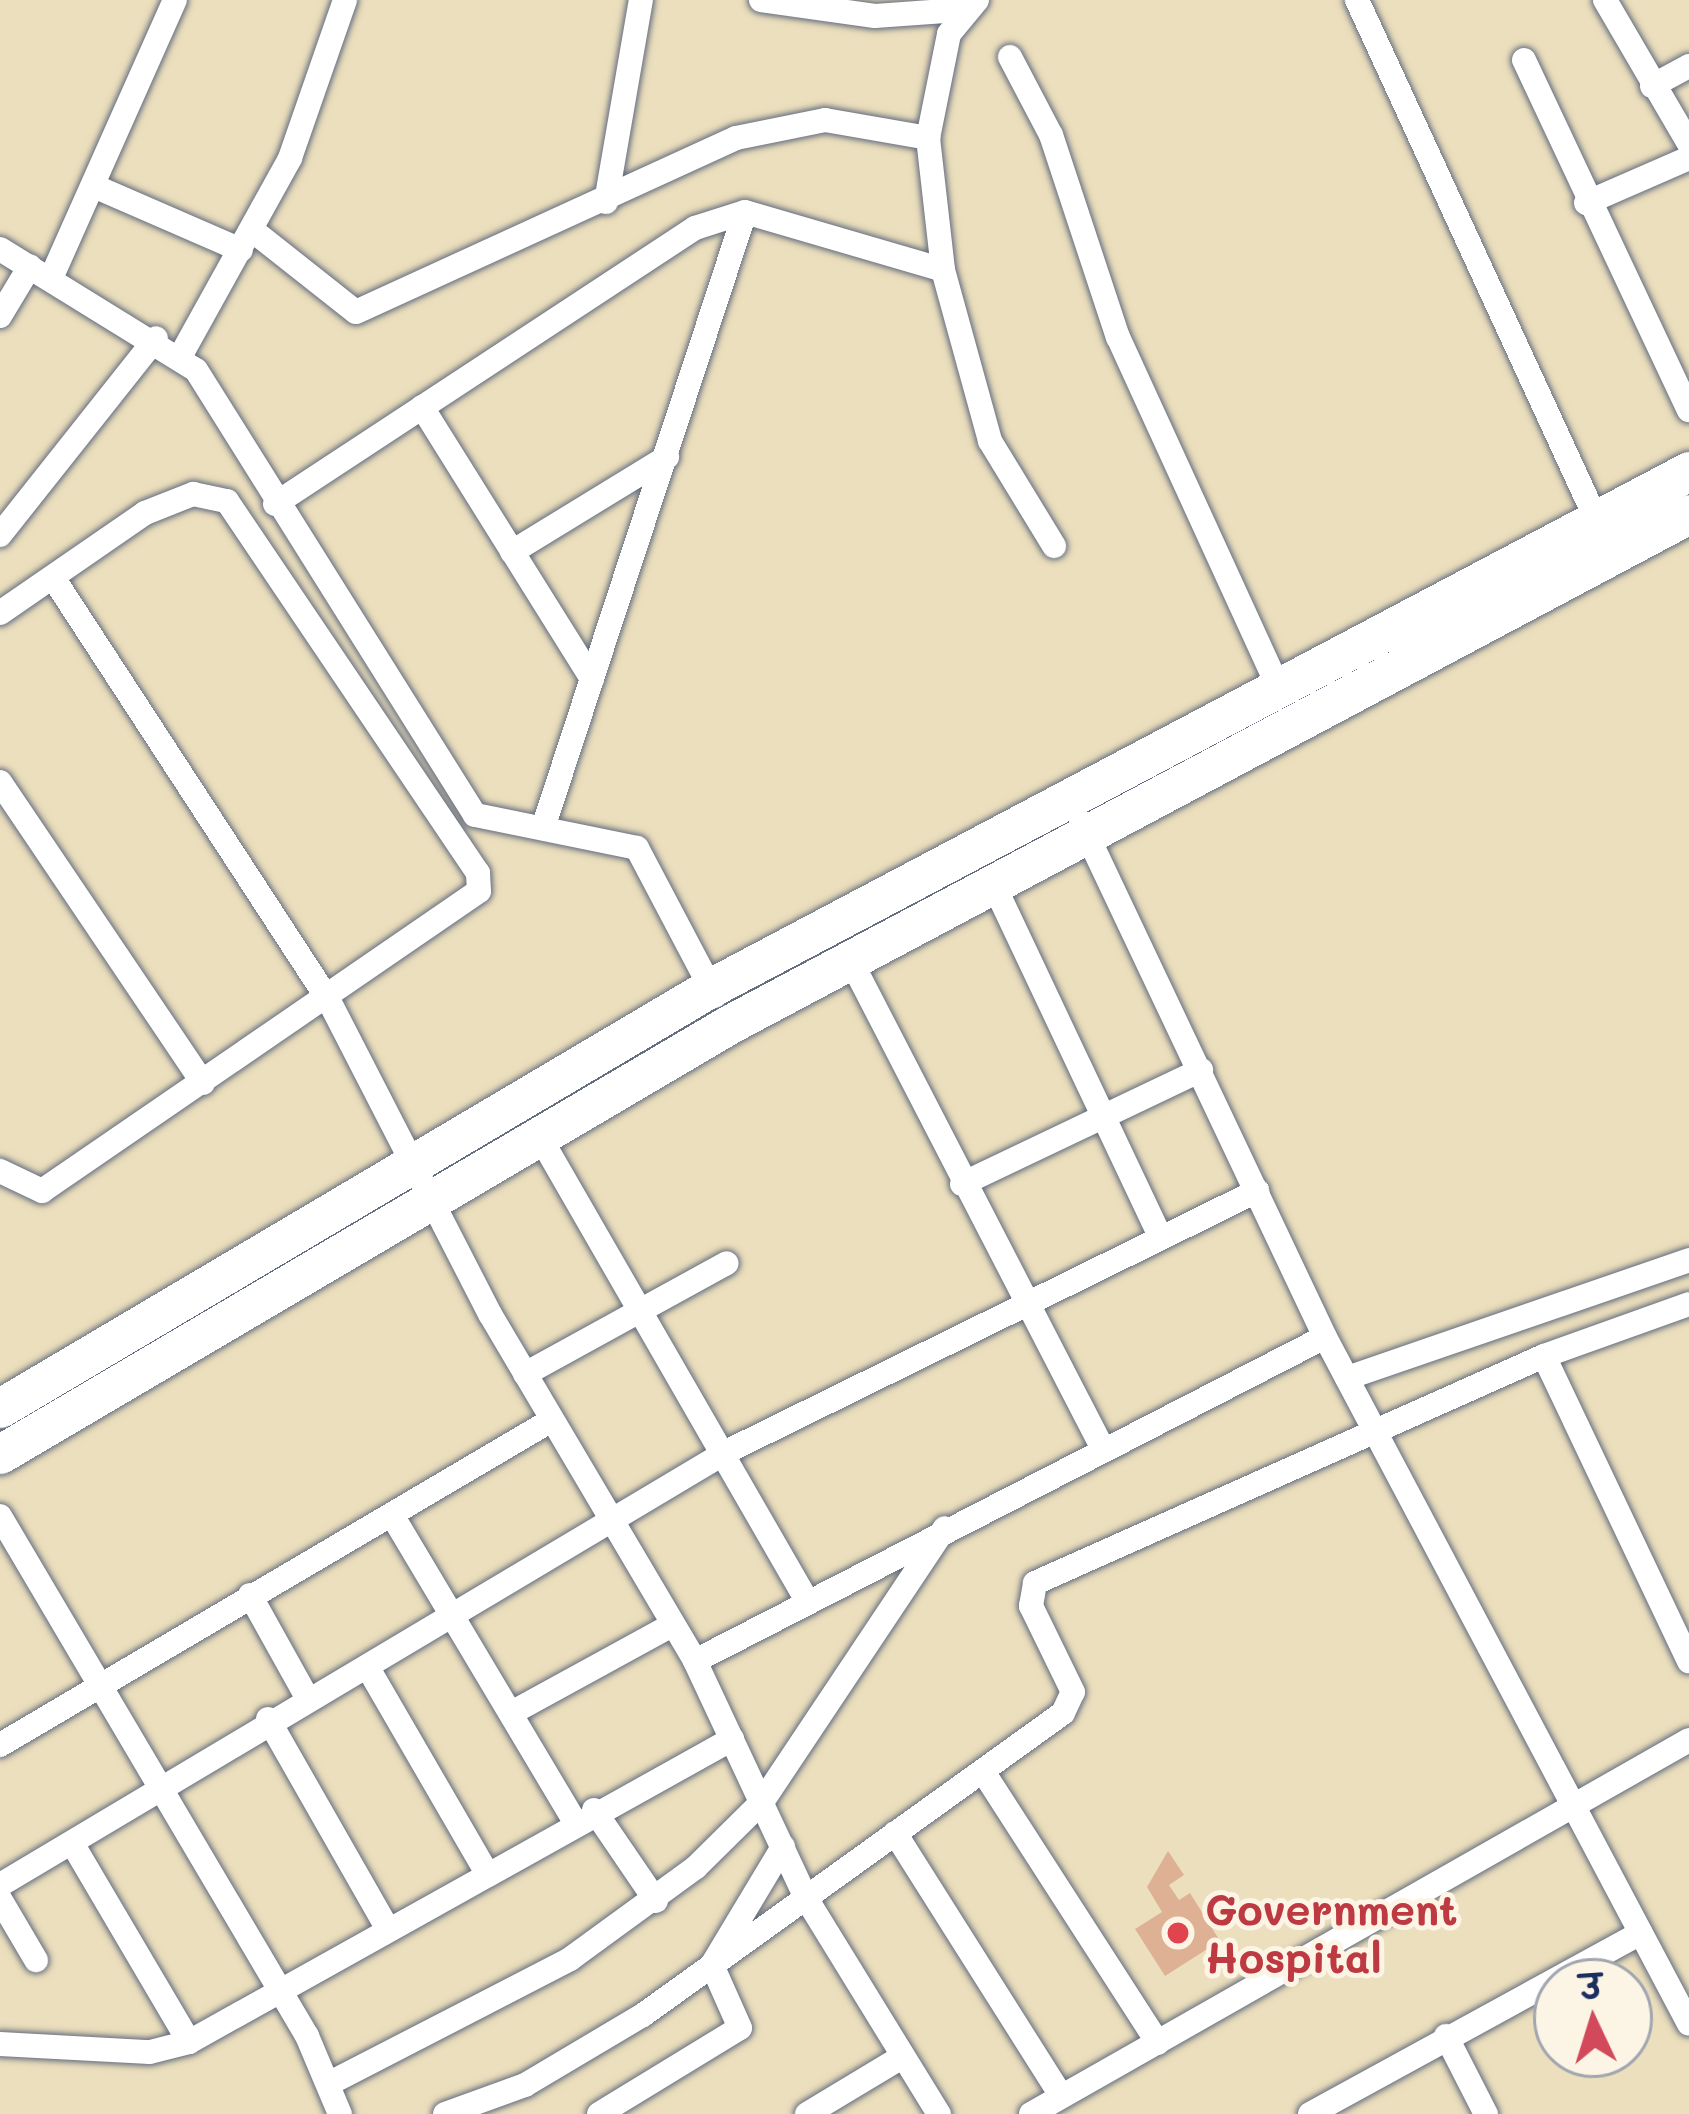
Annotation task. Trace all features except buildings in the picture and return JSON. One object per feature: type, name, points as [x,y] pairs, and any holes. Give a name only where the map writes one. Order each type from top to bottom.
[{"type":"main road","points":[[0,1408],[416,1155],[710,988],[1689,471]]},
{"type":"main road","points":[[0,1454],[435,1191],[730,1024],[1689,514]]},
{"type":"street","points":[[0,316],[41,271],[96,187],[175,0]]},
{"type":"street","points":[[181,355],[246,240],[316,98],[345,0]]},
{"type":"street","points":[[606,202],[641,0]]},
{"type":"street","points":[[761,0],[959,6],[928,138],[943,270],[990,441],[1054,546]]},
{"type":"street","points":[[1357,0],[1596,519]]},
{"type":"street","points":[[1609,1],[1652,86],[1689,144]]},
{"type":"street","points":[[1010,57],[1051,135],[1127,357],[1279,686]]},
{"type":"street","points":[[1524,60],[1586,202],[1689,410]]},
{"type":"street","points":[[1652,86],[1689,66]]},
{"type":"street","points":[[96,187],[246,240],[356,312],[786,124],[928,138]]},
{"type":"street","points":[[1586,202],[1689,158]]},
{"type":"street","points":[[275,504],[695,227],[745,212],[943,270]]},
{"type":"street","points":[[543,828],[745,212]]},
{"type":"street","points":[[0,249],[181,355],[475,815],[637,848],[730,1024]]},
{"type":"street","points":[[0,535],[156,338]]},
{"type":"street","points":[[422,407],[592,679]]},
{"type":"street","points":[[512,552],[667,457]]},
{"type":"street","points":[[0,613],[145,513],[193,494],[227,501],[478,873],[469,908],[42,1191],[0,1172]]},
{"type":"street","points":[[54,579],[327,998],[435,1191],[550,1421],[695,1661],[806,1898],[939,2114]]},
{"type":"street","points":[[0,782],[202,1083]]},
{"type":"street","points":[[1070,797],[1324,1336],[1689,2024]]},
{"type":"street","points":[[993,883],[1108,1117],[1160,1237]]},
{"type":"street","points":[[850,961],[1103,1449]]},
{"type":"street","points":[[962,1184],[1202,1070]]},
{"type":"street","points":[[537,1132],[726,1452],[806,1599]]},
{"type":"street","points":[[0,1885],[162,1790],[268,1719],[460,1617],[614,1527],[726,1452],[1257,1191]]},
{"type":"street","points":[[458,2113],[577,2057],[984,1773],[1070,1702],[1031,1606],[1035,1582],[1360,1404],[1689,1260]]},
{"type":"street","points":[[524,1374],[727,1263]]},
{"type":"street","points":[[1360,1404],[1544,1356],[1686,1312]]},
{"type":"street","points":[[695,1661],[806,1599],[1324,1336]]},
{"type":"street","points":[[1544,1356],[1689,1661]]},
{"type":"street","points":[[0,1744],[550,1421]]},
{"type":"street","points":[[392,1515],[584,1815],[656,1901]]},
{"type":"street","points":[[1,1521],[279,1988],[336,2097],[656,1901],[772,1823]]},
{"type":"street","points":[[599,2114],[740,2028],[712,1965],[772,1823],[945,1528]]},
{"type":"street","points":[[250,1595],[308,1699]]},
{"type":"street","points":[[514,1711],[672,1625]]},
{"type":"street","points":[[368,1668],[488,1874]]},
{"type":"street","points":[[268,1719],[388,1929]]},
{"type":"street","points":[[0,2044],[150,2053],[189,2042],[584,1815],[732,1739]]},
{"type":"street","points":[[1031,2114],[1689,1740]]},
{"type":"street","points":[[984,1773],[1158,2043]]},
{"type":"street","points":[[895,1833],[1060,2096]]},
{"type":"street","points":[[72,1843],[189,2042]]},
{"type":"street","points":[[0,1899],[36,1960]]},
{"type":"street","points":[[1310,2114],[1641,1934]]},
{"type":"street","points":[[1446,2036],[1486,2114]]},
{"type":"street","points":[[807,2114],[902,2057]]},
{"type":"place","name":"Government Hospital","points":[[1178,1933]]}]
